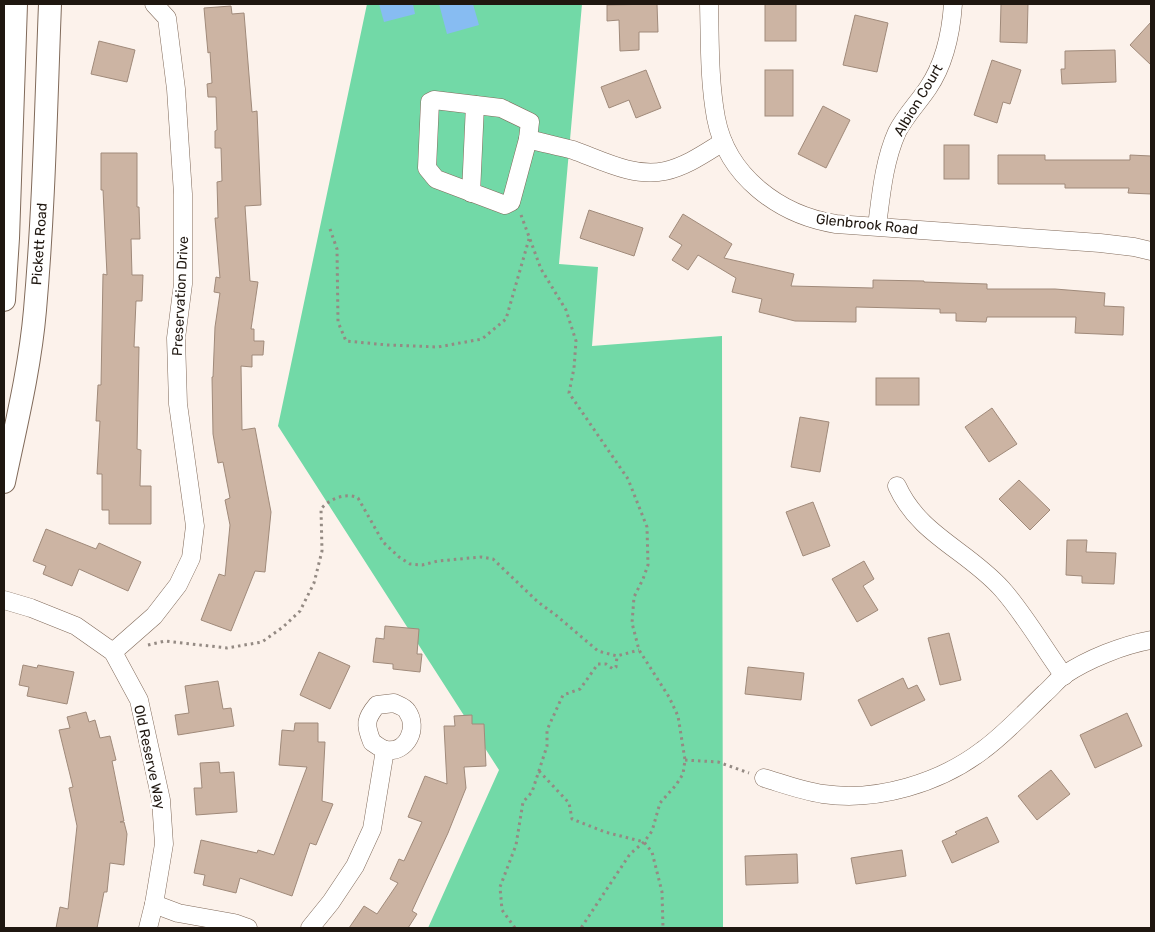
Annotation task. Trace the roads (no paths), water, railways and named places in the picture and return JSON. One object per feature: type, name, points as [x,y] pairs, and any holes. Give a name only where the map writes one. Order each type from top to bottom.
[{"type":"main road","points":[[4,300],[16,4]]},
{"type":"main road","name":"Pickett Road","points":[[4,482],[20,408],[35,312],[43,183],[50,4]]},
{"type":"street","name":"Preservation Drive","points":[[114,652],[154,616],[178,585],[191,558],[195,526],[178,404],[176,338],[183,284],[183,194],[176,99],[166,18],[154,4]]},
{"type":"street","name":"Glenbrook Road","points":[[709,4],[712,88],[716,119],[723,142],[741,170],[760,191],[784,208],[824,222],[1100,243],[1151,251]]},
{"type":"street","name":"Albion Court","points":[[876,226],[886,166],[893,143],[905,119],[935,78],[942,62],[952,26],[953,4]]},
{"type":"street","points":[[434,100],[501,108],[530,122],[528,139],[511,202],[505,206],[436,180],[427,168],[430,102],[434,100]]},
{"type":"street","points":[[471,193],[475,105]]},
{"type":"street","points":[[528,139],[572,150],[609,164],[640,172],[658,172],[683,166],[723,142]]},
{"type":"street","points":[[897,486],[911,511],[926,528],[976,564],[1001,588],[1064,676]]},
{"type":"street","name":"Old Reserve Way","points":[[4,600],[31,608],[76,626],[114,652],[139,700],[161,800],[164,844],[148,928]]},
{"type":"street","points":[[764,778],[797,789],[837,795],[881,793],[919,783],[954,768],[984,750],[1064,676],[1087,663],[1123,647],[1151,640]]},
{"type":"street","points":[[310,928],[331,902],[355,866],[372,829],[385,750]]},
{"type":"street","points":[[154,904],[178,913],[234,923],[248,928]]},
{"type":"water","points":[[379,4],[413,4],[415,14],[384,22]]},
{"type":"water","points":[[439,4],[473,4],[479,25],[447,34]]}]
